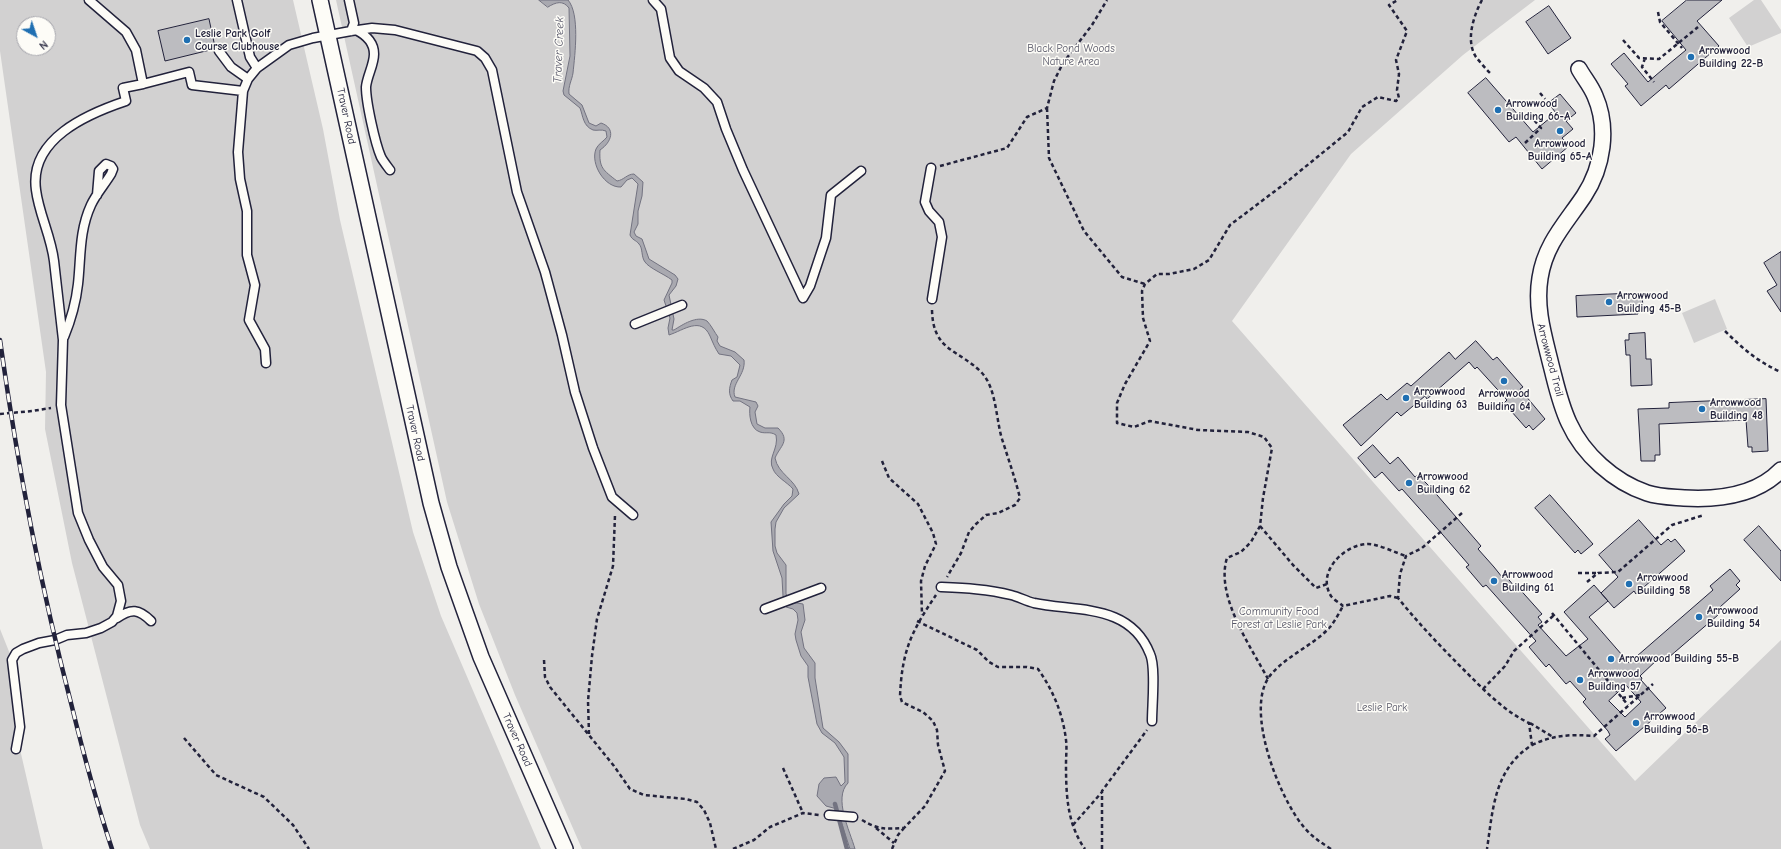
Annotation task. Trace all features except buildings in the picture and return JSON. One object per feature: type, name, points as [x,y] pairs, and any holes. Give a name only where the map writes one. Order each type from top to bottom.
[{"type":"street","name":"Traver Road","points":[[320,0],[431,503],[449,567],[481,658],[565,849]]},
{"type":"street","name":"Arrowwood Trail","points":[[1578,69],[1595,96],[1600,114],[1603,131],[1600,161],[1594,180],[1550,244],[1540,278],[1538,298],[1540,321],[1562,406],[1573,432],[1592,456],[1614,476],[1641,490],[1664,496],[1710,498],[1744,493],[1762,485],[1781,470]]},
{"type":"lane","points":[[89,0],[126,32],[136,50],[143,84]]},
{"type":"lane","points":[[237,0],[250,57],[257,68]]},
{"type":"lane","points":[[349,0],[354,23],[353,30]]},
{"type":"lane","points":[[653,0],[661,9],[670,58],[679,71],[704,88],[717,102],[743,170],[803,298],[810,286],[826,238],[831,195],[861,171]]},
{"type":"lane","points":[[266,363],[265,349],[249,320],[255,285],[246,255],[247,211],[240,179],[238,152],[243,91],[248,79],[257,68],[289,45],[308,39],[353,30],[384,28],[426,36],[477,51],[489,64],[507,137],[517,192],[545,272],[562,336],[572,384],[606,484],[615,500],[633,515]]},
{"type":"lane","points":[[353,30],[364,34],[372,45],[374,54],[366,87],[369,112],[375,138],[382,158],[390,170]]},
{"type":"lane","points":[[219,50],[226,62],[248,79]]},
{"type":"lane","points":[[112,622],[120,610],[121,593],[118,585],[103,567],[89,540],[78,513],[61,405],[63,340],[52,248],[43,221],[36,188],[37,170],[43,154],[71,124],[106,108],[126,101],[123,88],[189,72],[192,85],[243,91]]},
{"type":"lane","points":[[930,168],[925,202],[929,211],[939,222],[942,237],[942,246],[932,299]]},
{"type":"lane","points":[[63,340],[71,319],[78,286],[79,248],[81,238],[91,206],[97,195]]},
{"type":"lane","points":[[635,324],[682,305]]},
{"type":"lane","points":[[941,587],[976,589],[1011,595],[1034,603],[1077,608],[1110,615],[1125,622],[1145,643],[1151,655],[1152,721]]},
{"type":"lane","points":[[765,609],[821,588]]},
{"type":"lane","points":[[16,749],[20,727],[12,660],[16,653],[39,643],[55,640],[67,635],[86,633],[112,622],[126,612],[136,611],[151,621]]},
{"type":"lane","points":[[829,815],[853,817]]},
{"type":"path","points":[[1107,0],[1092,25],[1063,63],[1054,81],[1047,108],[1049,158],[1084,231],[1122,277],[1145,284]]},
{"type":"path","points":[[1268,679],[1231,607],[1223,569],[1227,558],[1241,552],[1251,542],[1260,526],[1263,498],[1272,448],[1264,437],[1248,432],[1198,430],[1150,421],[1134,427],[1118,423],[1117,403],[1125,384],[1150,341],[1143,318],[1142,291],[1145,284],[1157,274],[1169,274],[1194,269],[1209,260],[1230,225],[1283,185],[1348,132],[1362,107],[1378,97],[1396,101],[1399,98],[1397,90],[1399,74],[1396,60],[1407,31],[1389,4],[1398,0]]},
{"type":"path","points":[[1482,0],[1474,14],[1471,37],[1474,55],[1490,73]]},
{"type":"path","points":[[1658,12],[1660,22],[1682,48]]},
{"type":"path","points":[[1624,40],[1640,58],[1658,59],[1698,27]]},
{"type":"path","points":[[1645,58],[1642,67],[1654,82]]},
{"type":"path","points":[[1540,93],[1545,99]]},
{"type":"path","points":[[930,168],[1007,148],[1028,117],[1047,108]]},
{"type":"path","points":[[1525,143],[1541,128],[1528,113]]},
{"type":"path","points":[[1725,331],[1751,355],[1765,365],[1781,372]]},
{"type":"path","points":[[0,414],[32,411],[61,405]]},
{"type":"path","points":[[882,461],[889,478],[918,504],[933,532],[936,544],[924,566],[921,581],[922,615]]},
{"type":"path","points":[[590,735],[588,701],[592,656],[597,619],[613,566],[615,500]]},
{"type":"path","points":[[1398,598],[1400,574],[1406,556],[1422,548],[1462,512]]},
{"type":"path","points":[[1578,573],[1618,572],[1672,525],[1704,515]]},
{"type":"path","points":[[1260,526],[1293,565],[1316,588],[1327,584]]},
{"type":"path","points":[[1343,606],[1331,596],[1327,584],[1330,568],[1340,554],[1351,547],[1369,543],[1406,556]]},
{"type":"path","points":[[1586,582],[1598,573]]},
{"type":"path","points":[[1331,849],[1311,836],[1301,825],[1283,791],[1270,762],[1262,733],[1261,713],[1262,699],[1268,679],[1275,670],[1331,626],[1343,606],[1390,596],[1398,598],[1437,643],[1502,706],[1554,737]]},
{"type":"path","points":[[1483,689],[1505,666],[1514,651],[1552,614],[1628,705]]},
{"type":"path","points":[[917,621],[977,650],[989,662],[998,667],[1027,667],[1038,669],[1049,684],[1063,723],[1067,741],[1067,792],[1073,825],[1086,849]]},
{"type":"path","points":[[544,660],[545,678],[550,687],[590,735],[630,789],[644,795],[686,799],[697,802],[704,810],[710,823],[716,849]]},
{"type":"path","points":[[1487,849],[1497,789],[1507,769],[1525,749],[1554,737],[1564,735],[1594,736],[1653,684]]},
{"type":"path","points":[[1622,698],[1640,695]]},
{"type":"path","points":[[1073,825],[1102,791],[1138,743],[1152,721]]},
{"type":"path","points":[[1530,723],[1532,745]]},
{"type":"path","points":[[184,738],[216,775],[264,797],[293,825],[309,849]]},
{"type":"path","points":[[782,768],[803,813]]},
{"type":"path","points":[[1102,791],[1102,849]]},
{"type":"path","points":[[733,849],[754,840],[770,827],[803,813],[829,815]]},
{"type":"path","points":[[874,827],[894,843]]},
{"type":"path","points":[[892,849],[894,843],[904,828]]},
{"type":"green space","points":[[0,0],[293,0],[323,129],[340,220],[413,532],[441,616],[541,849],[150,849],[140,825],[72,563],[45,429],[46,372],[0,51]]},
{"type":"green space","points":[[336,0],[1535,0],[1463,55],[1351,154],[1232,321],[1635,781],[1781,640],[1781,849],[582,849],[515,695],[479,604],[447,502]]},
{"type":"green space","points":[[1754,0],[1761,0],[1781,30],[1781,33],[1748,47],[1729,18]]},
{"type":"green space","points":[[1715,299],[1727,329],[1694,343],[1682,313]]},
{"type":"green space","points":[[0,629],[10,654],[19,745],[43,849],[0,849]]},
{"type":"shaded area","points":[[539,0],[568,0],[572,6],[576,35],[573,73],[569,94],[582,105],[589,123],[596,126],[601,123],[609,128],[611,135],[610,139],[600,150],[601,165],[608,174],[617,181],[634,174],[643,182],[642,196],[638,211],[638,224],[634,232],[636,236],[642,239],[649,259],[675,275],[678,279],[676,286],[669,295],[674,319],[672,330],[694,320],[703,319],[707,321],[718,337],[717,341],[720,346],[735,352],[744,360],[743,370],[734,392],[735,397],[756,402],[758,406],[755,412],[757,424],[765,428],[778,428],[784,436],[783,443],[775,458],[779,468],[794,484],[799,494],[784,508],[776,522],[775,546],[777,553],[786,565],[786,594],[791,602],[803,604],[805,620],[801,632],[804,648],[815,663],[815,678],[823,728],[839,742],[848,754],[848,783],[844,789],[842,806],[855,849],[850,849],[837,809],[826,806],[817,796],[819,784],[824,778],[836,777],[841,786],[845,782],[844,757],[835,743],[822,733],[817,724],[808,677],[808,666],[801,656],[796,640],[795,634],[798,620],[797,613],[793,609],[786,607],[783,596],[782,578],[773,551],[771,522],[792,496],[793,489],[774,472],[771,461],[776,445],[776,435],[772,433],[762,433],[754,428],[751,421],[750,407],[740,401],[733,401],[731,398],[730,386],[732,380],[737,377],[740,365],[731,356],[719,354],[706,330],[702,327],[692,326],[669,335],[668,328],[670,318],[664,300],[672,280],[647,264],[644,260],[640,246],[630,235],[638,184],[632,178],[627,180],[621,187],[615,186],[610,184],[600,174],[595,161],[595,155],[597,147],[607,137],[606,131],[593,130],[587,126],[580,108],[564,95],[563,91],[570,56],[569,8],[567,5],[562,3],[554,4],[548,7]]},
{"type":"waterway","name":"Traver Creek","points":[[835,804],[847,849]]},
{"type":"railway","points":[[0,340],[14,431],[39,568],[85,758],[112,849]]},
{"type":"place","name":"Leslie Park Golf Course Clubhouse","points":[[187,40]]},
{"type":"place","name":"Arrowwood Building 22-B","points":[[1691,57]]},
{"type":"place","name":"Arrowwood Building 66-A","points":[[1498,110]]},
{"type":"place","name":"Arrowwood Building 65-A","points":[[1560,131]]},
{"type":"place","name":"Arrowwood Building 45-B","points":[[1609,302]]},
{"type":"place","name":"Arrowwood Building 64","points":[[1504,381]]},
{"type":"place","name":"Arrowwood Building 63","points":[[1406,398]]},
{"type":"place","name":"Arrowwood Building 48","points":[[1702,409]]},
{"type":"place","name":"Arrowwood Building 62","points":[[1409,483]]},
{"type":"place","name":"Arrowwood Building 61","points":[[1494,581]]},
{"type":"place","name":"Arrowwood Building 58","points":[[1629,584]]},
{"type":"place","name":"Arrowwood Building 54","points":[[1699,617]]},
{"type":"place","name":"Arrowwood Building 55-B","points":[[1611,659]]},
{"type":"place","name":"Arrowwood Building 57","points":[[1580,680]]},
{"type":"place","name":"Arrowwood Building 56-B","points":[[1636,723]]},
{"type":"park label","name":"Black Pond Woods Nature Area","points":[[1071,55]]},
{"type":"park label","name":"Community Food Forest at Leslie Park","points":[[1279,618]]},
{"type":"park label","name":"Leslie Park","points":[[1382,708]]}]
